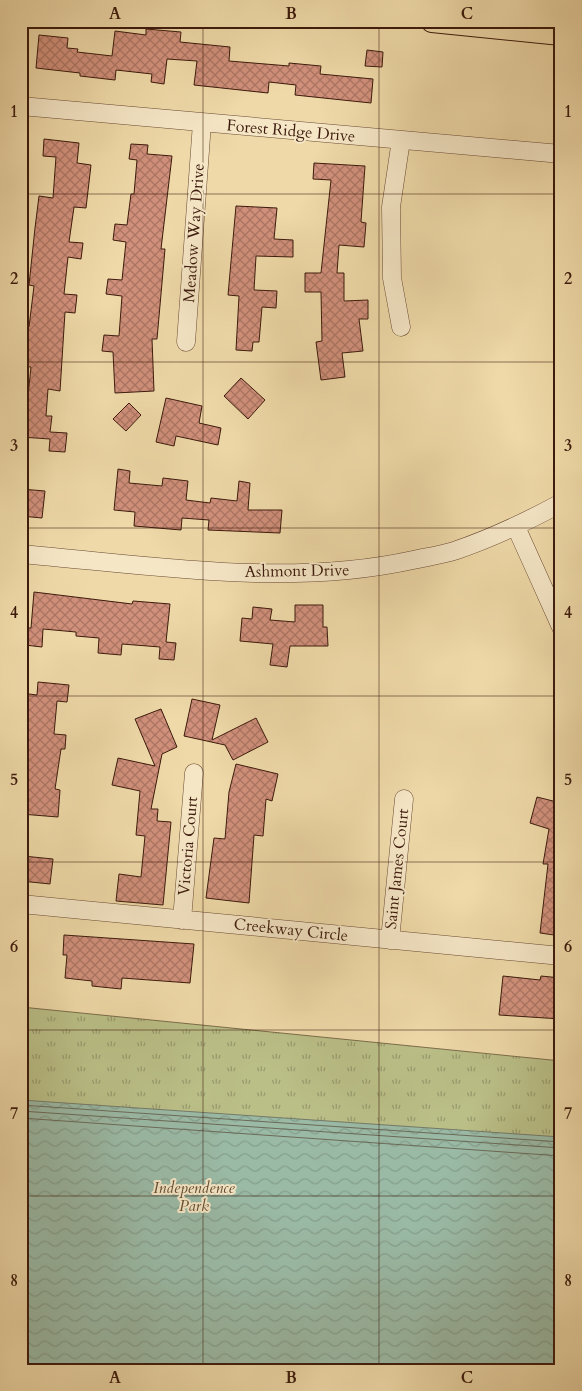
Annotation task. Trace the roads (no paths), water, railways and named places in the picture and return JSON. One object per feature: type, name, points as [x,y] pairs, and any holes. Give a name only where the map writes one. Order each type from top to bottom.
[{"type":"main road","points":[[432,21],[561,34]]},
{"type":"street","name":"Forest Ridge Drive","points":[[21,106],[561,154]]},
{"type":"street","name":"Meadow Way Drive","points":[[186,342],[202,123]]},
{"type":"street","points":[[401,140],[391,207],[392,278],[401,327]]},
{"type":"street","name":"Ashmont Drive","points":[[21,554],[255,574],[330,573],[394,565],[452,552],[516,527],[561,503]]},
{"type":"street","points":[[516,527],[561,627]]},
{"type":"street","name":"Victoria Court","points":[[182,920],[194,773]]},
{"type":"street","name":"Saint James Court","points":[[390,940],[404,798]]},
{"type":"street","name":"Creekway Circle","points":[[21,904],[561,956]]},
{"type":"water","name":"Independence Park","points":[[21,1100],[561,1137],[561,1370],[21,1370]]}]
